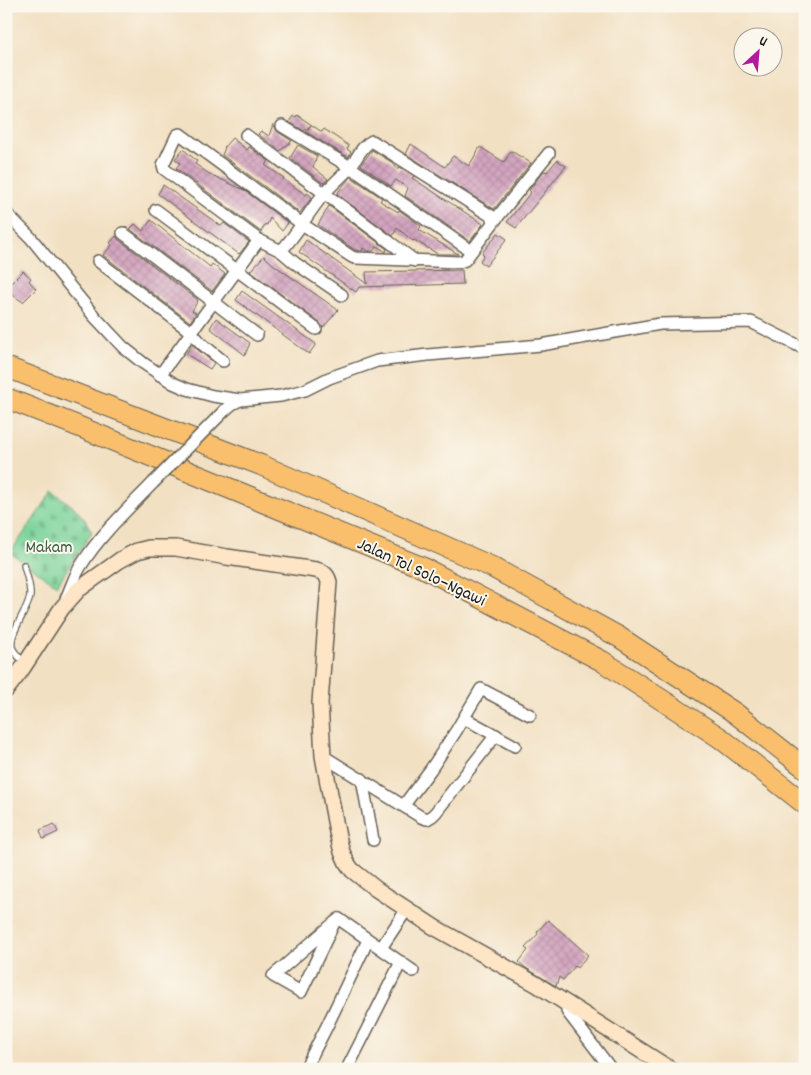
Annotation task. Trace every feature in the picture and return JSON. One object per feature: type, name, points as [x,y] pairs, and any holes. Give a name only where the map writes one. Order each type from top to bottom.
[{"type":"highway","name":"Jalan Tol Solo–Ngawi","points":[[6,367],[261,465],[492,567],[627,642],[736,713],[805,768]]},
{"type":"highway","name":"Jalan Tol Solo–Ngawi","points":[[6,398],[426,568],[602,661],[719,737],[805,804]]},
{"type":"street","points":[[282,126],[350,167],[471,251]]},
{"type":"street","points":[[342,295],[295,263],[281,251],[259,240],[164,169],[163,165],[178,134],[182,135],[302,224],[355,258],[416,261],[461,262],[465,260],[549,152]]},
{"type":"street","points":[[246,135],[416,261]]},
{"type":"street","points":[[281,251],[324,193],[350,167],[365,145],[372,141],[496,219]]},
{"type":"street","points":[[156,210],[316,329]]},
{"type":"street","points":[[6,213],[31,238],[94,316],[123,347],[173,383],[186,389],[213,396],[240,400],[281,396],[305,390],[329,378],[377,362],[428,355],[541,345],[660,324],[751,322],[805,349]]},
{"type":"street","points":[[123,233],[257,335]]},
{"type":"street","points":[[160,375],[259,240]]},
{"type":"street","points":[[98,261],[191,332],[202,344],[223,361]]},
{"type":"street","points":[[62,608],[81,564],[93,548],[120,517],[224,411],[240,400]]},
{"type":"street","points":[[6,690],[62,608],[78,590],[120,560],[137,551],[149,548],[176,548],[322,572],[327,576],[329,582],[320,703],[323,756],[337,832],[347,863],[365,881],[434,927],[536,984],[670,1069]]},
{"type":"street","points":[[404,805],[431,770],[481,689],[530,715]]},
{"type":"street","points":[[464,718],[516,746]]},
{"type":"street","points":[[323,756],[427,819],[432,816],[496,735]]},
{"type":"street","points":[[362,779],[373,840]]},
{"type":"street","points":[[380,948],[406,909]]},
{"type":"street","points":[[334,923],[301,992],[274,976],[280,970],[334,923],[339,919],[413,971]]},
{"type":"street","points":[[305,1069],[368,940]]},
{"type":"street","points":[[347,1069],[400,962]]},
{"type":"street","points":[[567,1003],[567,1011],[611,1069]]},
{"type":"lane","points":[[24,565],[30,586],[30,597],[16,628],[12,639],[12,646],[26,663]]},
{"type":"green space","name":"Makam","points":[[53,491],[76,509],[92,532],[57,585],[10,553]]},
{"type":"building","points":[[297,115],[322,132],[324,129],[349,146],[347,149],[351,152],[348,157],[306,132],[311,125],[304,131],[289,122],[293,116],[296,117]]},
{"type":"building","points":[[273,124],[278,132],[292,141],[280,151],[258,134],[261,131],[269,136]]},
{"type":"building","points":[[232,138],[247,150],[249,147],[269,161],[265,165],[306,195],[307,193],[312,197],[300,213],[222,155],[224,147]]},
{"type":"building","points":[[411,144],[445,167],[453,156],[469,166],[480,147],[504,162],[511,151],[531,163],[494,209],[406,154]]},
{"type":"building","points":[[298,145],[317,156],[313,167],[328,179],[323,183],[290,158]]},
{"type":"building","points":[[183,149],[197,161],[195,164],[215,178],[244,190],[288,223],[282,231],[270,218],[261,232],[176,168],[180,163],[175,159]]},
{"type":"building","points":[[372,150],[393,163],[398,170],[400,167],[414,176],[412,178],[483,224],[470,241],[405,196],[408,188],[396,180],[391,186],[361,165]]},
{"type":"building","points":[[557,160],[566,166],[516,228],[507,222],[531,192],[529,190],[544,171],[547,172]]},
{"type":"building","points":[[351,177],[382,198],[380,201],[398,212],[399,210],[421,226],[419,230],[458,254],[438,254],[413,241],[397,228],[393,236],[337,194]]},
{"type":"building","points":[[163,185],[221,226],[224,223],[249,242],[239,254],[158,194]]},
{"type":"building","points":[[329,206],[387,249],[386,252],[377,246],[373,251],[367,251],[363,248],[362,251],[355,250],[318,225]]},
{"type":"building","points":[[151,220],[210,267],[212,264],[225,274],[212,291],[130,229],[135,224],[143,231]]},
{"type":"building","points":[[498,233],[507,239],[486,266],[480,261],[484,255],[482,253]]},
{"type":"building","points":[[116,236],[198,300],[192,311],[196,313],[190,322],[103,255],[112,245],[110,243]]},
{"type":"building","points":[[306,240],[367,284],[366,272],[462,270],[463,284],[359,287],[356,292],[299,252]]},
{"type":"building","points":[[264,256],[338,310],[323,328],[320,323],[250,271]]},
{"type":"building","points":[[23,271],[31,278],[29,281],[36,289],[23,302],[14,296],[7,287]]},
{"type":"building","points":[[242,291],[316,344],[309,354],[236,300]]},
{"type":"building","points":[[216,318],[250,343],[245,355],[210,328]]},
{"type":"building","points":[[192,345],[214,363],[210,369],[186,354]]},
{"type":"building","points":[[54,824],[58,832],[43,839],[40,830]]},
{"type":"building","points":[[548,920],[588,955],[563,980],[559,977],[556,986],[519,962],[528,950],[525,948]]}]
